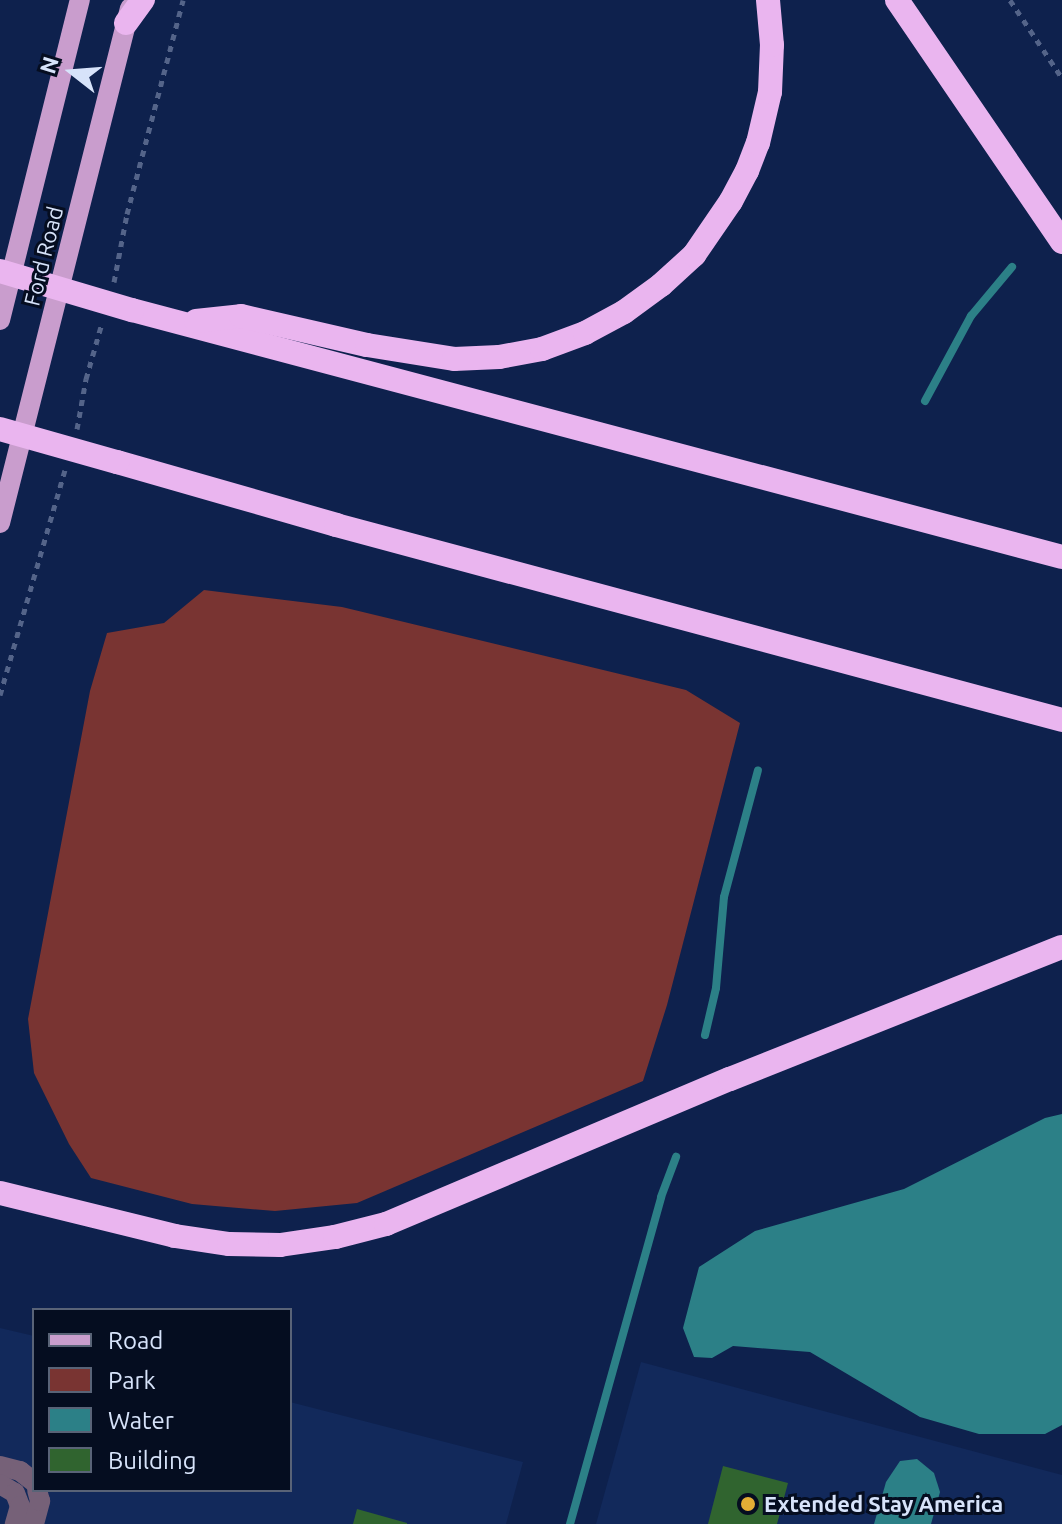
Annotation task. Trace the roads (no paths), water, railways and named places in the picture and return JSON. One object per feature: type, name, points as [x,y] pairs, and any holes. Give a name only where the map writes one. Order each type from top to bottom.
[{"type":"highway","points":[[129,12],[143,0]]},
{"type":"highway","points":[[181,322],[241,316],[367,345],[454,359],[499,357],[542,349],[585,333],[624,312],[694,255],[731,201],[747,171],[770,92],[772,45],[768,0]]},
{"type":"highway","points":[[897,0],[1062,242]]},
{"type":"highway","points":[[0,271],[132,310],[1062,557]]},
{"type":"highway","points":[[0,429],[336,525],[1062,720]]},
{"type":"highway","points":[[0,1193],[175,1236],[229,1244],[280,1245],[335,1237],[386,1224],[730,1079],[1062,947]]},
{"type":"main road","name":"Ford Road","points":[[0,320],[80,0]]},
{"type":"main road","name":"Ford Road","points":[[0,523],[129,12]]},
{"type":"lane","points":[[0,1466],[20,1471],[32,1480]]},
{"type":"lane","points":[[0,1484],[15,1493],[20,1506],[15,1524]]},
{"type":"lane","points":[[34,1524],[40,1501],[38,1492]]},
{"type":"water","points":[[1062,1114],[1062,1425],[1045,1434],[979,1434],[920,1417],[810,1352],[733,1346],[712,1358],[694,1357],[683,1328],[699,1267],[755,1231],[904,1189],[1045,1118]]},
{"type":"water","points":[[917,1459],[934,1473],[940,1492],[931,1524],[874,1524],[886,1482],[900,1461]]},
{"type":"waterway","points":[[925,401],[971,316],[1012,267]]},
{"type":"waterway","points":[[705,1035],[716,988],[724,897],[758,770]]},
{"type":"waterway","points":[[570,1524],[661,1197],[676,1157]]},
{"type":"place","name":"Extended Stay America","points":[[748,1504]]}]
